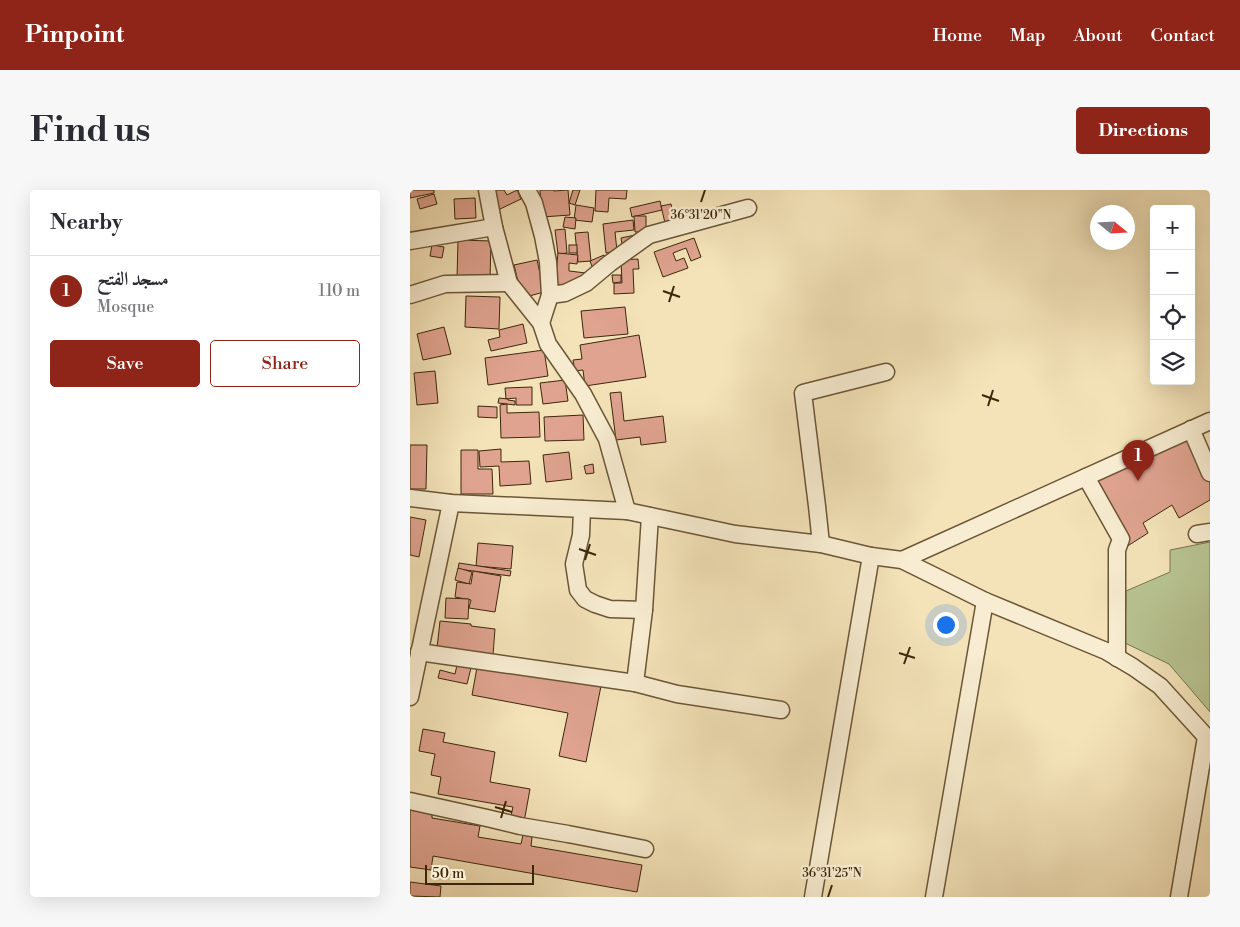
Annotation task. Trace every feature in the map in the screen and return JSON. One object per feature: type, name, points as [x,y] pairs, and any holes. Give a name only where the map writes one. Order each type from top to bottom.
[{"type":"street","points":[[488,190],[494,227],[510,283],[541,323],[548,344],[584,394],[607,438],[627,511]]},
{"type":"street","points":[[526,190],[534,202],[548,262],[550,295],[541,323]]},
{"type":"street","points":[[550,295],[565,293],[586,282],[649,235],[748,208]]},
{"type":"street","points":[[410,241],[494,227]]},
{"type":"street","points":[[410,294],[445,284],[510,283]]},
{"type":"street","points":[[820,544],[803,393],[886,372]]},
{"type":"street","points":[[902,560],[1210,421]]},
{"type":"street","points":[[1192,429],[1210,473]]},
{"type":"street","points":[[1086,477],[1121,540],[1118,550],[1117,658]]},
{"type":"street","points":[[410,498],[451,503],[627,511],[735,534],[820,544],[871,556],[902,560],[985,601],[1106,651],[1133,666],[1160,686],[1208,739],[1179,897]]},
{"type":"street","points":[[410,697],[451,503]]},
{"type":"street","points":[[582,509],[581,535],[574,564],[578,590],[585,599],[610,609],[644,610]]},
{"type":"street","points":[[635,683],[644,610],[650,516]]},
{"type":"street","points":[[813,897],[871,556]]},
{"type":"street","points":[[934,897],[985,601]]},
{"type":"street","points":[[419,652],[635,683],[677,694],[781,710]]},
{"type":"street","points":[[410,801],[520,826],[645,849]]},
{"type":"green space","points":[[1210,542],[1210,712],[1169,664],[1125,643],[1126,591],[1170,572],[1170,550]]},
{"type":"building","points":[[410,190],[434,190],[434,193],[410,198]]},
{"type":"building","points":[[495,190],[504,190],[507,195],[517,190],[521,199],[496,211]]},
{"type":"building","points":[[540,190],[568,190],[570,215],[542,217]]},
{"type":"building","points":[[573,190],[580,190],[575,205],[569,203]]},
{"type":"building","points":[[596,190],[627,190],[626,199],[609,198],[608,212],[595,211]]},
{"type":"building","points":[[434,194],[437,204],[420,209],[417,199]]},
{"type":"building","points":[[475,198],[476,218],[455,219],[454,199]]},
{"type":"building","points":[[660,201],[662,210],[632,217],[630,208]]},
{"type":"building","points":[[671,204],[676,225],[666,227],[661,206]]},
{"type":"building","points":[[576,205],[594,208],[592,222],[574,220]]},
{"type":"building","points":[[634,216],[646,216],[646,232],[635,232]]},
{"type":"building","points":[[565,217],[576,218],[575,229],[563,227]]},
{"type":"building","points":[[633,220],[634,230],[615,232],[617,251],[606,253],[603,224]]},
{"type":"building","points":[[565,229],[567,253],[558,254],[555,230]]},
{"type":"building","points":[[588,232],[591,261],[578,262],[575,233]]},
{"type":"building","points":[[635,235],[638,247],[623,250],[621,238]]},
{"type":"building","points":[[694,238],[701,257],[691,261],[686,248],[673,253],[676,261],[684,258],[688,268],[663,277],[654,252]]},
{"type":"building","points":[[458,240],[491,241],[490,279],[457,278]]},
{"type":"building","points":[[432,245],[444,247],[442,258],[430,256]]},
{"type":"building","points":[[569,245],[577,245],[577,253],[569,253]]},
{"type":"building","points":[[558,253],[578,255],[577,264],[569,263],[569,271],[586,273],[584,287],[555,284]]},
{"type":"building","points":[[604,255],[607,264],[593,269],[590,261]]},
{"type":"building","points":[[638,259],[639,269],[633,269],[634,293],[614,294],[614,283],[622,283],[621,260]]},
{"type":"building","points":[[537,260],[544,292],[522,298],[514,265]]},
{"type":"building","points":[[612,275],[621,275],[621,282],[613,283]]},
{"type":"building","points":[[466,296],[500,297],[499,329],[465,327]]},
{"type":"building","points":[[625,307],[628,334],[584,338],[581,311]]},
{"type":"building","points":[[523,324],[527,343],[491,351],[488,340],[500,337],[499,330]]},
{"type":"building","points":[[444,327],[451,354],[423,360],[417,334]]},
{"type":"building","points":[[639,335],[646,377],[585,386],[583,370],[575,371],[573,360],[582,359],[580,345]]},
{"type":"building","points":[[544,350],[548,376],[488,385],[485,358]]},
{"type":"building","points":[[435,371],[438,403],[417,405],[414,373]]},
{"type":"building","points":[[565,380],[568,401],[543,404],[540,383]]},
{"type":"building","points":[[532,387],[532,405],[516,405],[516,398],[506,399],[505,388]]},
{"type":"building","points":[[621,392],[624,421],[663,416],[666,442],[641,445],[640,437],[616,440],[610,393]]},
{"type":"building","points":[[499,398],[515,401],[515,405],[498,403]]},
{"type":"building","points":[[507,404],[507,413],[539,412],[540,437],[501,438],[500,405]]},
{"type":"building","points":[[478,406],[497,407],[497,418],[478,417]]},
{"type":"building","points":[[583,415],[584,440],[545,441],[544,417]]},
{"type":"building","points":[[1190,430],[1210,482],[1210,500],[1179,518],[1172,505],[1143,523],[1148,533],[1126,547],[1086,477]]},
{"type":"building","points":[[410,445],[427,445],[426,489],[410,489]]},
{"type":"building","points":[[501,449],[501,462],[529,461],[531,484],[500,486],[499,466],[480,467],[479,451]]},
{"type":"building","points":[[461,450],[478,450],[478,469],[492,469],[493,494],[461,494]]},
{"type":"building","points":[[569,452],[572,479],[546,482],[543,455]]},
{"type":"building","points":[[593,464],[594,473],[586,474],[584,466]]},
{"type":"building","points":[[410,517],[426,520],[419,557],[410,555]]},
{"type":"building","points":[[478,543],[513,546],[511,569],[476,566]]},
{"type":"building","points":[[459,563],[511,571],[510,576],[458,569]]},
{"type":"building","points":[[458,568],[472,572],[469,584],[455,580]]},
{"type":"building","points":[[473,571],[501,576],[495,612],[469,608],[471,600],[455,597],[457,582],[471,584]]},
{"type":"building","points":[[446,598],[469,599],[468,619],[445,618]]},
{"type":"building","points":[[440,621],[495,629],[493,655],[437,648]]},
{"type":"building","points":[[478,662],[601,686],[586,762],[559,756],[568,713],[472,695]]},
{"type":"building","points":[[457,665],[471,668],[467,684],[438,678],[440,670],[455,674]]},
{"type":"building","points":[[423,729],[445,733],[443,742],[495,752],[490,782],[530,789],[524,822],[510,820],[513,807],[438,794],[441,777],[431,775],[435,754],[419,751]]},
{"type":"building","points":[[410,810],[432,814],[432,818],[480,826],[478,837],[521,844],[523,835],[532,837],[531,846],[642,865],[637,892],[433,856],[431,870],[410,867]]},
{"type":"building","points":[[410,882],[441,886],[440,897],[410,896]]},
{"type":"place","name":"مسجد الفتح","points":[[1138,481]]}]
